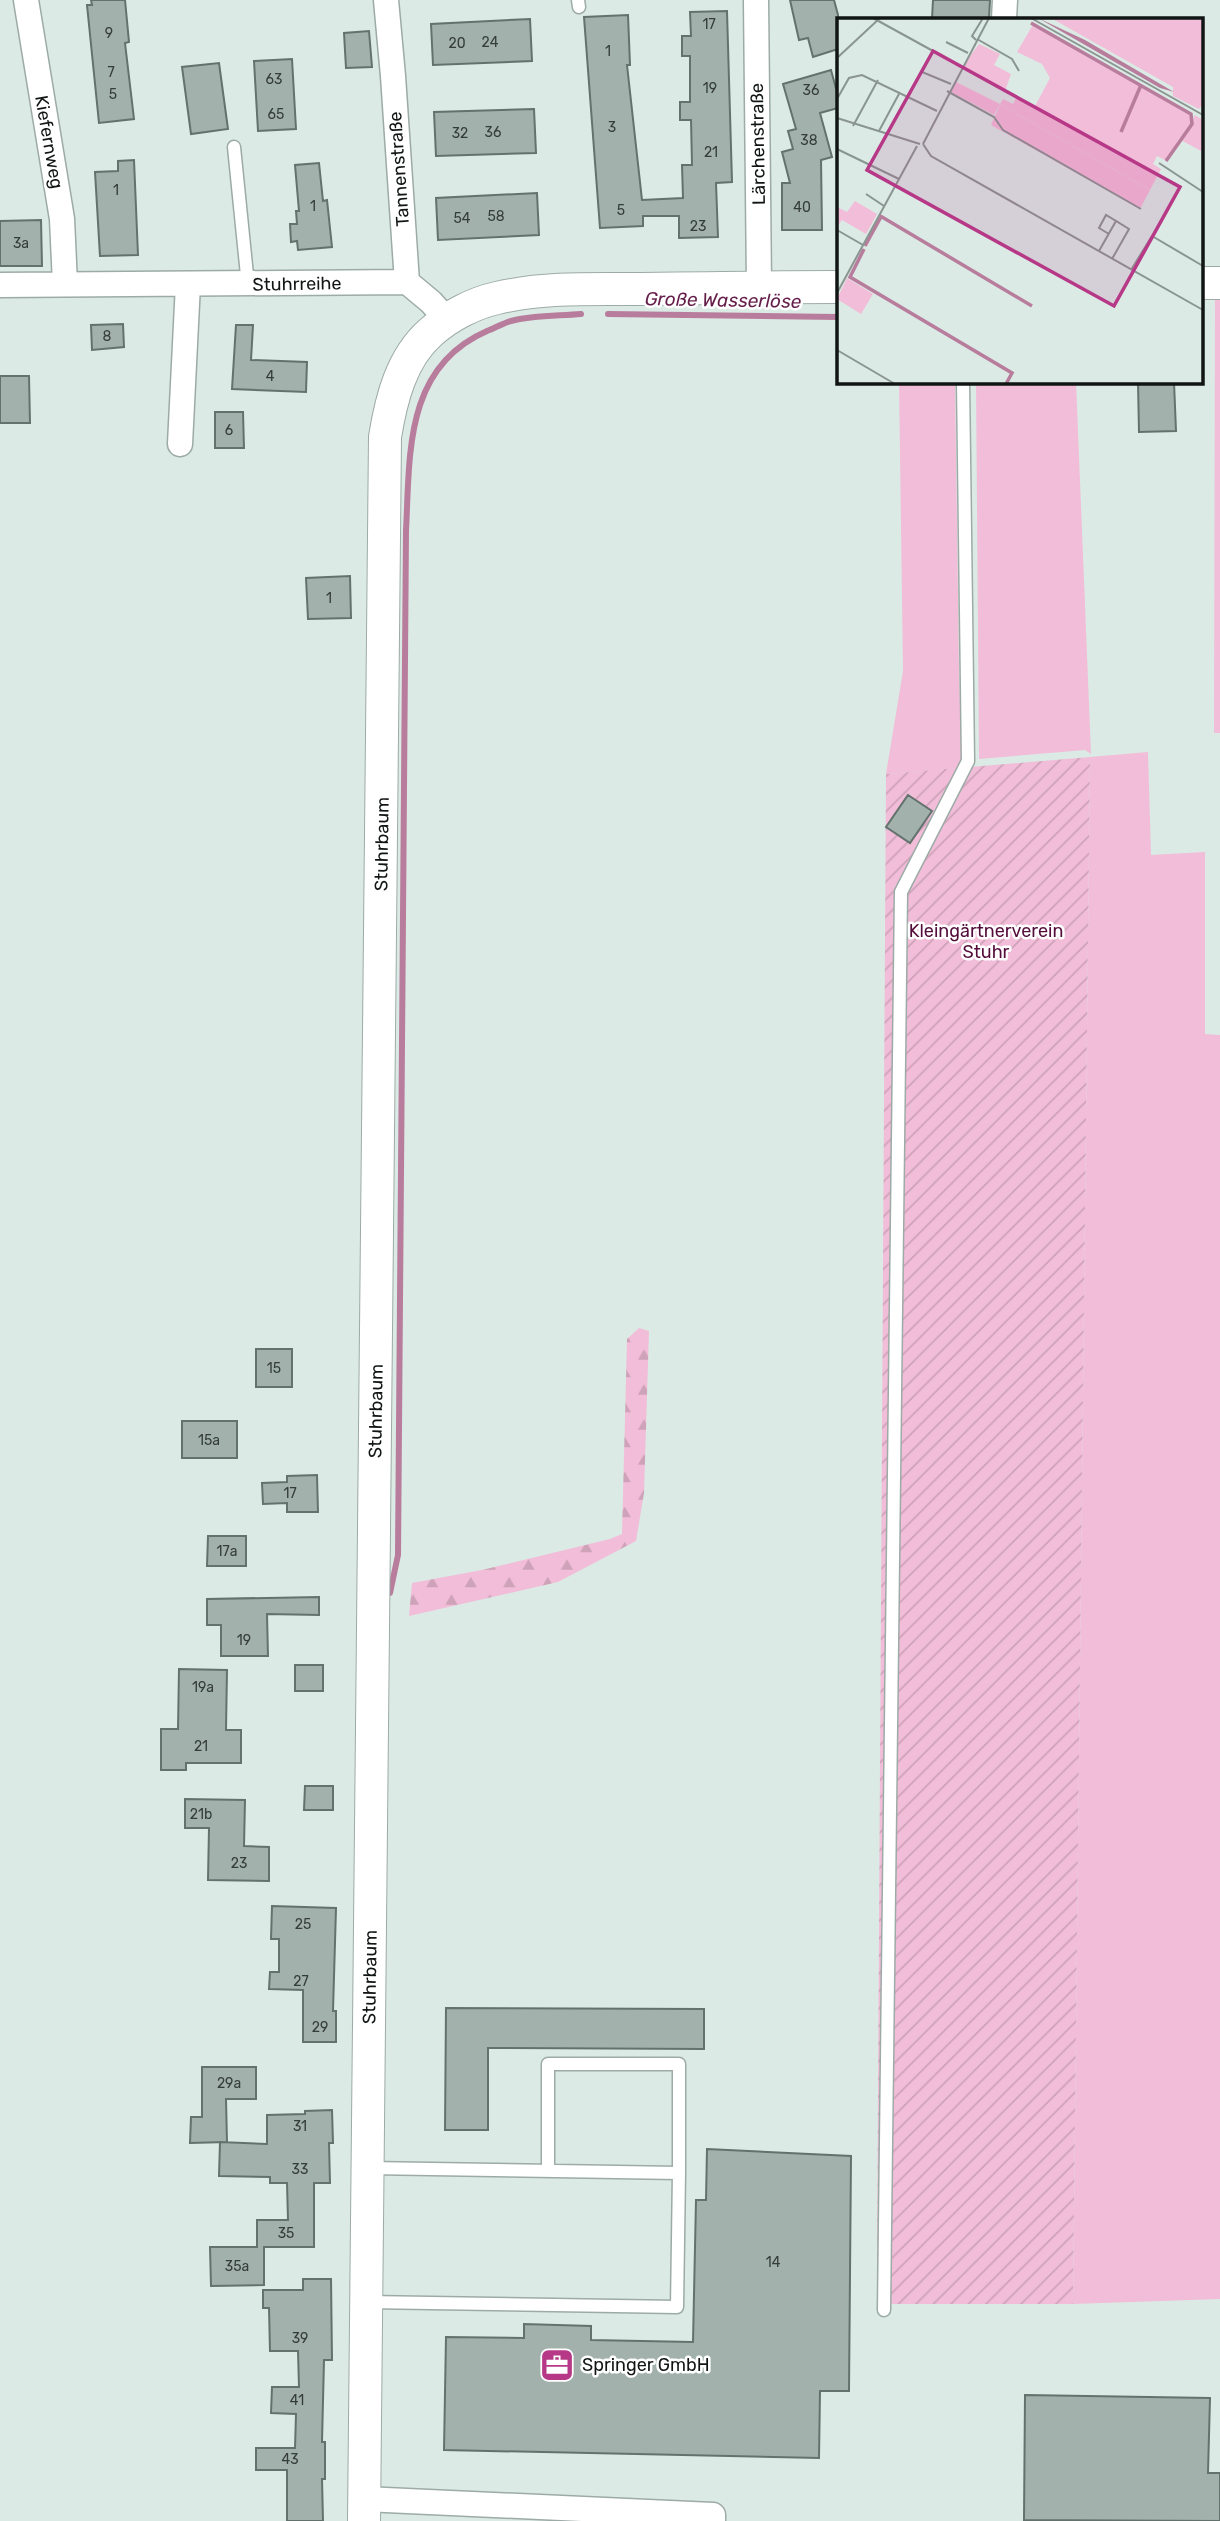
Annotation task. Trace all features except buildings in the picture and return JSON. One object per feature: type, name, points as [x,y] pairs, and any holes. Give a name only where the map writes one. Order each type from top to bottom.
[{"type":"street","name":"Kiefernweg","points":[[26,0],[62,219],[65,284]]},
{"type":"street","name":"Tannenstraße","points":[[386,0],[407,282]]},
{"type":"street","name":"Lärchenstraße","points":[[756,0],[759,287]]},
{"type":"street","points":[[1004,18],[1005,0]]},
{"type":"street","name":"Stuhrreihe","points":[[0,285],[407,282]]},
{"type":"street","points":[[407,282],[447,320]]},
{"type":"street","points":[[1202,283],[1220,283]]},
{"type":"street","points":[[180,443],[188,285]]},
{"type":"street","name":"Stuhrbaum","points":[[364,2510],[385,437],[390,408],[398,381],[417,347],[431,332],[468,308],[495,298],[529,292],[837,287]]},
{"type":"street","points":[[364,2510],[713,2515],[713,2521]]},
{"type":"lane","points":[[234,147],[248,285]]},
{"type":"lane","points":[[884,2310],[901,892],[968,761],[963,383]]},
{"type":"lane","points":[[367,2302],[677,2307],[679,2064],[548,2064],[548,2171]]},
{"type":"lane","points":[[368,2168],[679,2173]]},
{"type":"green space","points":[[1215,291],[1220,291],[1220,733],[1214,733]]},
{"type":"green space","points":[[899,383],[955,383],[962,768],[886,774],[903,671]]},
{"type":"green space","points":[[976,383],[1076,383],[1091,754],[1085,750],[979,759]]},
{"type":"green space","points":[[1148,752],[1151,855],[1205,852],[1205,1034],[1220,1035],[1220,2299],[1073,2304],[1090,757]]},
{"type":"green space","name":"Kleingärtnerverein Stuhr","points":[[1090,757],[1073,2304],[880,2304],[877,2262],[886,774]]},
{"type":"green space","points":[[639,1328],[649,1331],[644,1493],[636,1541],[558,1582],[409,1616],[412,1583],[482,1570],[622,1534],[627,1339]]},
{"type":"waterway","points":[[390,1593],[398,1555],[406,531],[412,443],[426,390],[440,367],[460,347],[511,321],[581,314]]},
{"type":"waterway","name":"Große Wasserlöse","points":[[608,314],[837,317]]},
{"type":"place","name":"Springer GmbH","points":[[557,2365]]}]
